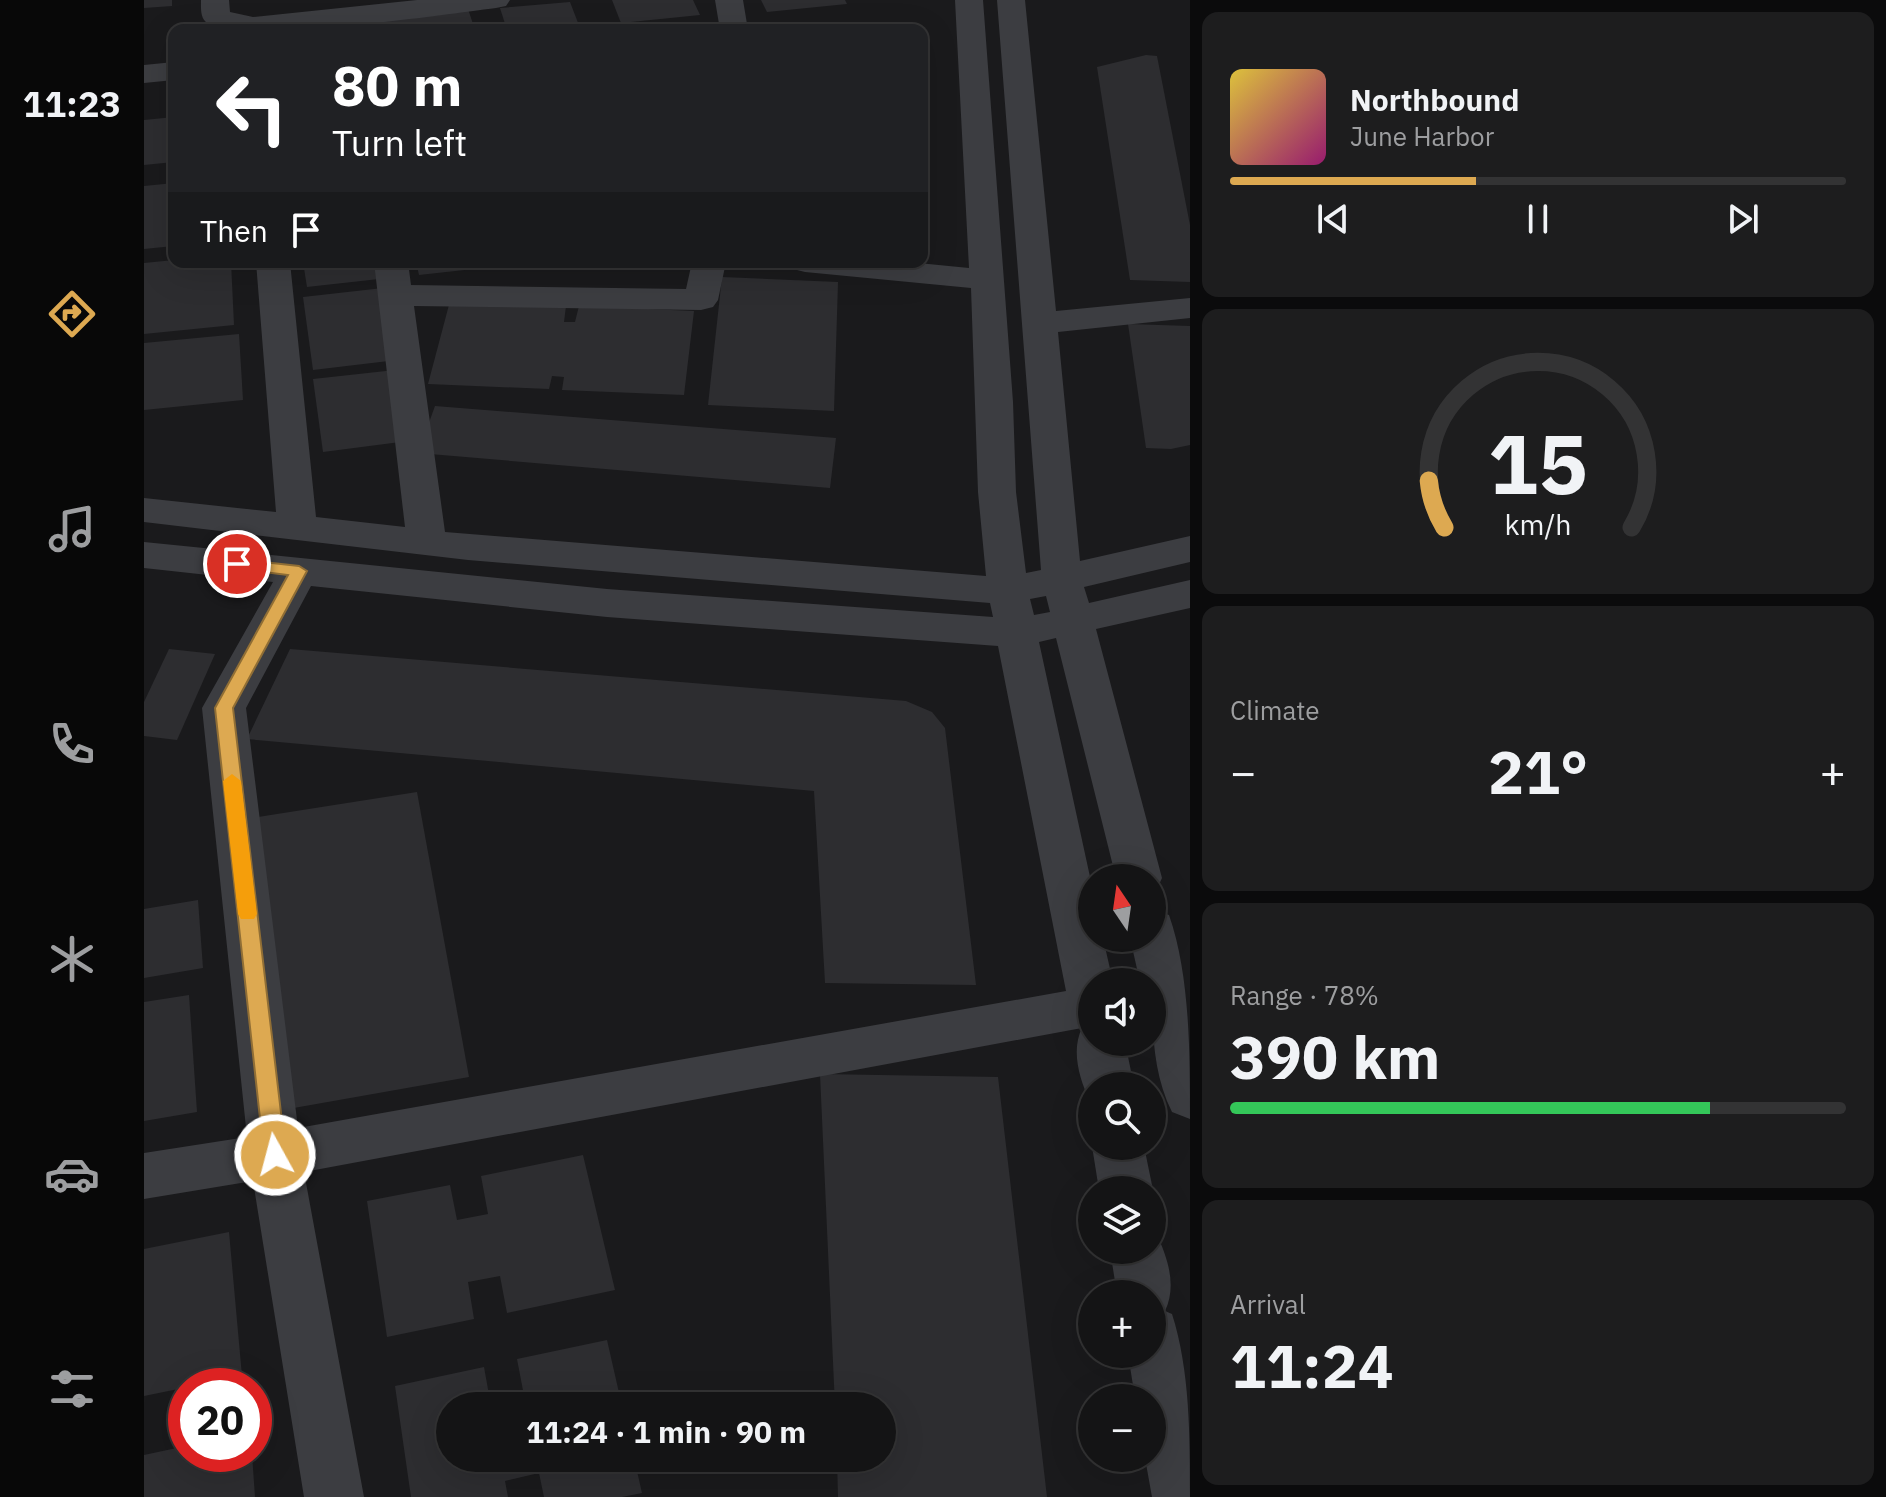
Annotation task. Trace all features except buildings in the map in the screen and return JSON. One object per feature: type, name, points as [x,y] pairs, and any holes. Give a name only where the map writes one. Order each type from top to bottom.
[{"type":"street","points":[[215,0],[216,16],[238,24]]},
{"type":"street","points":[[324,24],[360,22],[388,6],[496,0]]},
{"type":"street","points":[[729,0],[733,24]]},
{"type":"street","points":[[969,0],[988,280],[997,492],[1012,612],[1085,968]]},
{"type":"street","points":[[1011,0],[1062,579],[1135,864]]},
{"type":"street","points":[[144,74],[168,72]]},
{"type":"street","points":[[274,268],[298,549],[224,708],[275,1155],[334,1497]]},
{"type":"street","points":[[427,542],[393,279],[701,300],[708,268]]},
{"type":"street","points":[[866,268],[988,280]]},
{"type":"street","points":[[1039,323],[1190,308]]},
{"type":"street","points":[[144,510],[298,549],[607,603],[1012,612],[1062,579],[1190,549]]},
{"type":"street","points":[[144,555],[427,542],[1072,621],[1190,594]]},
{"type":"street","points":[[1166,931],[1190,932]]},
{"type":"street","points":[[1158,952],[1190,1097]]},
{"type":"street","points":[[144,1176],[275,1155],[1078,1006]]},
{"type":"street","points":[[1159,1368],[1182,1497]]},
{"type":"slow traffic","points":[[232,781],[247,914]]},
{"type":"route","points":[[237,564],[299,571],[224,708],[275,1155]]}]
